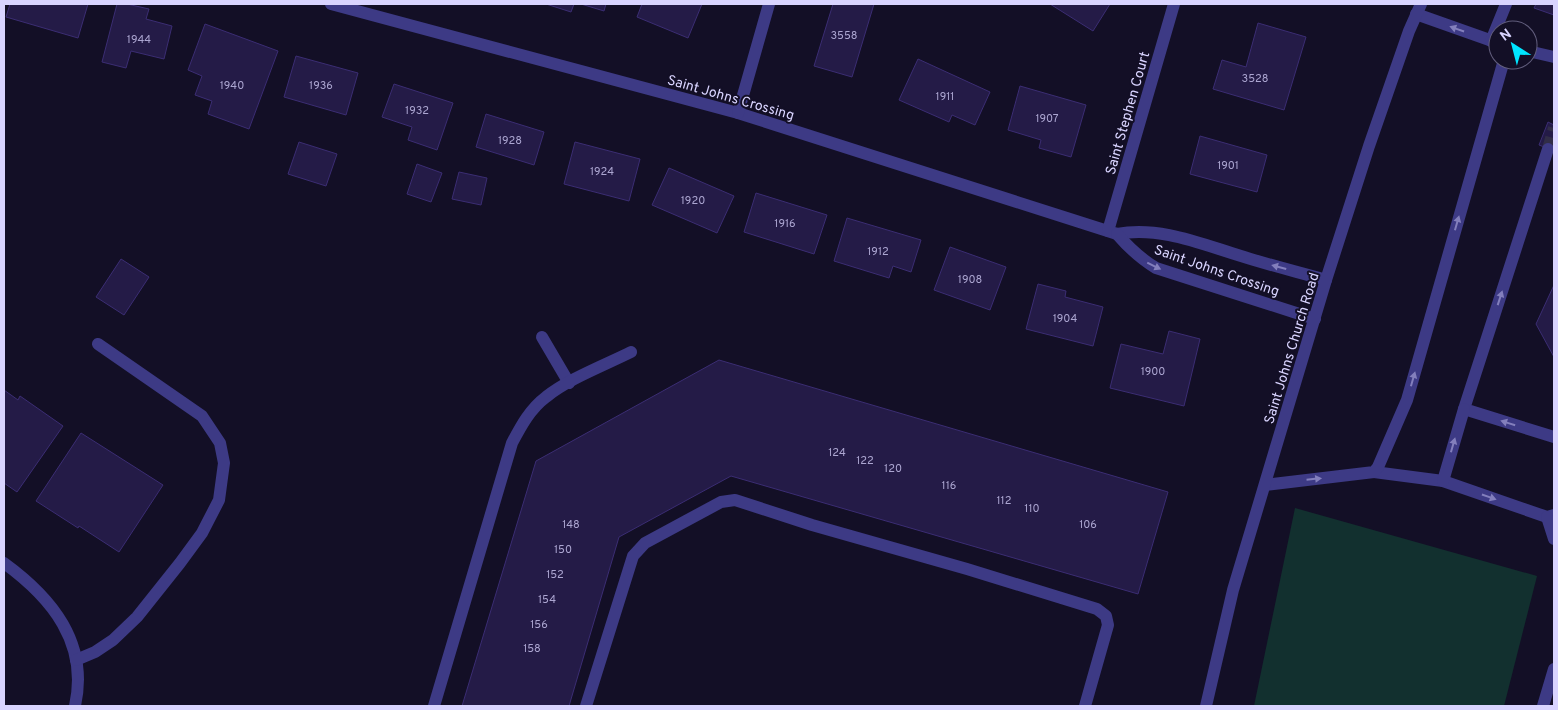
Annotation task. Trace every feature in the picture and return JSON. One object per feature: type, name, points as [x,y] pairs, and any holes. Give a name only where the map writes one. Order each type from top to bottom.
[{"type":"street","name":"Saint Johns Crossing","points":[[331,4],[357,7],[738,113],[1113,233],[1153,232],[1184,238],[1272,266],[1326,280]]},
{"type":"street","points":[[738,113],[769,4]]},
{"type":"street","name":"Saint Stephen Court","points":[[1113,233],[1174,4]]},
{"type":"street","points":[[1501,20],[1506,4]]},
{"type":"street","points":[[1418,9],[1488,39]]},
{"type":"street","name":"Saint Johns Church Road","points":[[1206,706],[1233,590],[1316,319],[1326,280],[1369,146],[1418,9]]},
{"type":"street","points":[[1538,53],[1554,57]]},
{"type":"street","points":[[1374,472],[1378,468],[1407,400],[1501,70]]},
{"type":"street","points":[[1443,481],[1464,409],[1548,149]]},
{"type":"street","name":"Saint Johns Crossing","points":[[1113,233],[1156,268],[1316,319]]},
{"type":"street","points":[[542,337],[569,383]]},
{"type":"street","points":[[76,660],[95,652],[119,634],[137,617],[180,563],[202,533],[220,500],[224,463],[220,443],[202,416],[98,344]]},
{"type":"street","points":[[434,706],[512,443],[524,420],[545,397],[632,352]]},
{"type":"street","points":[[1464,409],[1554,437]]},
{"type":"street","points":[[1265,485],[1374,472],[1443,481],[1551,516],[1554,539]]},
{"type":"street","points":[[586,706],[633,556],[645,543],[721,502],[736,500],[812,525],[967,569],[1097,609],[1106,616],[1108,625],[1085,706]]},
{"type":"street","points":[[4,563],[27,580],[55,611],[70,637],[76,660],[78,681],[75,706]]},
{"type":"street","points":[[1543,706],[1551,691],[1554,669]]},
{"type":"green space","points":[[1295,508],[1537,576],[1504,706],[1254,706]]},
{"type":"building","points":[[10,4],[88,4],[78,38],[6,17]]},
{"type":"building","points":[[117,4],[127,4],[149,9],[146,19],[172,26],[164,59],[131,51],[126,68],[102,62]]},
{"type":"building","points":[[546,4],[574,4],[571,12]]},
{"type":"building","points":[[581,4],[606,4],[604,11]]},
{"type":"building","points":[[642,4],[702,4],[688,38],[637,17]]},
{"type":"building","points":[[833,4],[874,4],[852,77],[814,66]]},
{"type":"building","points":[[1050,4],[1110,4],[1093,31]]},
{"type":"building","points":[[1536,4],[1554,4],[1554,15],[1534,8]]},
{"type":"building","points":[[1258,23],[1306,37],[1284,110],[1213,89],[1222,60],[1246,67]]},
{"type":"building","points":[[205,24],[278,51],[249,129],[208,114],[212,101],[195,95],[202,76],[188,70]]},
{"type":"building","points":[[296,56],[358,73],[346,115],[284,97]]},
{"type":"building","points":[[918,59],[990,92],[975,125],[952,115],[949,122],[899,100]]},
{"type":"building","points":[[394,84],[453,103],[437,150],[408,140],[412,127],[382,117]]},
{"type":"building","points":[[1020,86],[1086,105],[1071,157],[1039,148],[1041,140],[1008,130]]},
{"type":"building","points":[[486,114],[544,132],[534,165],[476,147]]},
{"type":"building","points":[[1548,122],[1554,125],[1554,151],[1539,145]]},
{"type":"building","points":[[1200,136],[1267,155],[1257,192],[1190,174]]},
{"type":"building","points":[[299,142],[337,154],[326,186],[288,174]]},
{"type":"building","points":[[575,142],[640,159],[629,201],[564,184]]},
{"type":"building","points":[[417,164],[442,173],[431,202],[407,194]]},
{"type":"building","points":[[669,168],[734,196],[717,233],[652,205]]},
{"type":"building","points":[[459,172],[487,178],[481,205],[452,199]]},
{"type":"building","points":[[756,193],[827,215],[814,254],[744,232]]},
{"type":"building","points":[[847,218],[921,240],[911,272],[893,266],[889,278],[834,261]]},
{"type":"building","points":[[950,247],[1006,267],[990,310],[934,290]]},
{"type":"building","points":[[121,259],[149,277],[124,315],[96,297]]},
{"type":"building","points":[[1038,284],[1066,291],[1065,297],[1103,307],[1093,346],[1026,329]]},
{"type":"building","points":[[1554,285],[1554,357],[1536,324]]},
{"type":"building","points":[[1169,331],[1200,339],[1184,406],[1110,388],[1121,344],[1163,354]]},
{"type":"building","points":[[719,360],[1168,492],[1138,594],[731,476],[619,537],[569,706],[462,706],[536,461]]},
{"type":"building","points":[[4,390],[18,400],[20,396],[63,426],[17,492],[4,483]]},
{"type":"building","points":[[81,433],[163,485],[119,552],[36,501]]},
{"type":"tunnel","points":[[1548,149],[1554,128]]}]
